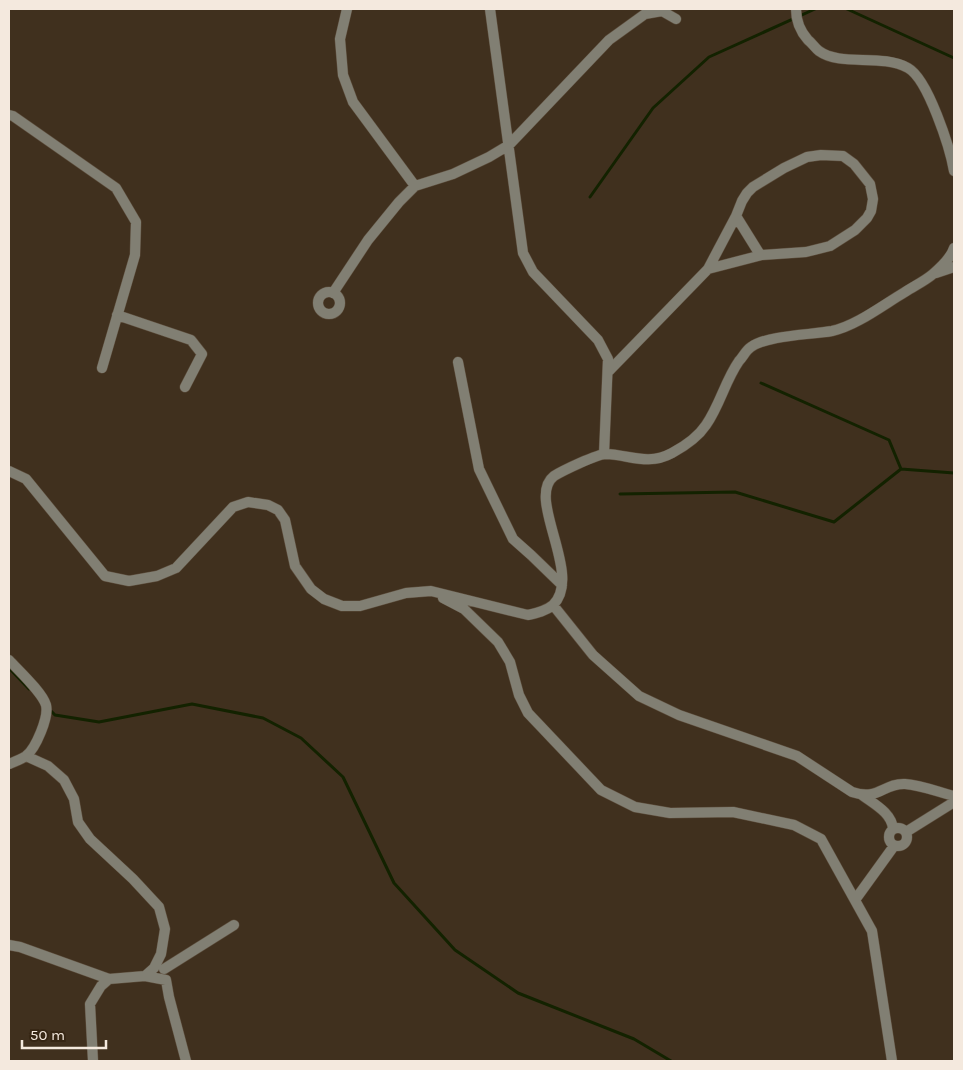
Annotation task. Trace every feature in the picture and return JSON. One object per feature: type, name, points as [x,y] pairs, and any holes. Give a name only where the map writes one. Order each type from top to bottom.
[{"type":"street","points":[[347,9],[340,39],[343,75],[346,84],[353,102],[415,186]]},
{"type":"street","points":[[490,9],[522,253],[533,272],[598,340],[608,359],[604,454]]},
{"type":"street","points":[[796,9],[796,18],[802,33],[819,51],[834,58],[888,60],[909,68],[919,79],[930,101],[945,136],[954,171]]},
{"type":"street","points":[[333,293],[368,240],[399,202],[415,186],[453,174],[509,145],[609,40],[645,14],[662,11],[676,19]]},
{"type":"street","points":[[9,115],[116,188],[136,222],[135,255],[102,368]]},
{"type":"street","points":[[608,372],[708,270],[746,193],[753,187],[772,174],[807,157],[821,155],[843,156],[854,164],[872,188],[873,204],[867,218],[856,230],[830,246],[806,252],[762,255],[708,270]]},
{"type":"street","points":[[736,216],[762,255]]},
{"type":"street","points":[[932,275],[952,254],[954,248]]},
{"type":"street","points":[[9,470],[26,479],[105,576],[129,582],[157,576],[176,568],[233,507],[248,502],[268,505],[278,510],[286,520],[295,566],[311,589],[324,599],[342,606],[360,606],[406,593],[431,591],[528,615],[543,611],[553,605],[560,596],[562,585],[562,567],[545,498],[547,486],[553,477],[604,454],[649,461],[671,454],[696,438],[707,424],[733,370],[750,347],[764,341],[834,331],[851,324],[932,275],[954,267]]},
{"type":"street","points":[[117,316],[190,340],[202,354],[185,387]]},
{"type":"street","points":[[458,362],[479,469],[513,539],[562,585]]},
{"type":"street","points":[[431,591],[464,609],[498,642],[510,662],[519,695],[528,713],[601,790],[635,807],[670,813],[733,812],[794,825],[821,839],[872,931],[892,1061]]},
{"type":"street","points":[[553,605],[593,655],[639,696],[679,715],[797,756],[852,792],[862,795],[873,795],[896,785],[905,784],[954,796]]},
{"type":"street","points":[[9,660],[36,689],[46,706],[44,722],[34,747],[26,756],[9,764]]},
{"type":"street","points":[[26,756],[48,766],[64,780],[74,798],[78,822],[90,839],[133,879],[159,907],[165,929],[160,954],[154,968],[145,976]]},
{"type":"street","points":[[862,795],[888,817],[893,824],[893,830],[889,838],[894,846]]},
{"type":"street","points":[[906,832],[954,802]]},
{"type":"street","points":[[893,830],[903,829],[908,837],[904,846],[894,846]]},
{"type":"street","points":[[855,900],[894,846]]},
{"type":"street","points":[[164,969],[234,925]]},
{"type":"street","points":[[9,944],[109,979],[145,976],[166,980]]},
{"type":"street","points":[[160,954],[186,1061]]},
{"type":"street","points":[[93,1061],[90,1004],[101,986],[109,979]]},
{"type":"waterway","points":[[590,197],[653,108],[709,57],[815,9]]},
{"type":"waterway","points":[[847,9],[954,58]]},
{"type":"waterway","points":[[761,383],[889,440],[901,469]]},
{"type":"waterway","points":[[620,494],[735,492],[834,522],[901,469],[954,473]]},
{"type":"waterway","points":[[9,668],[29,689]]},
{"type":"waterway","points":[[49,709],[55,715],[99,722],[192,704],[263,718],[301,738],[343,777],[394,883],[455,950],[518,993],[634,1039],[671,1061]]}]
